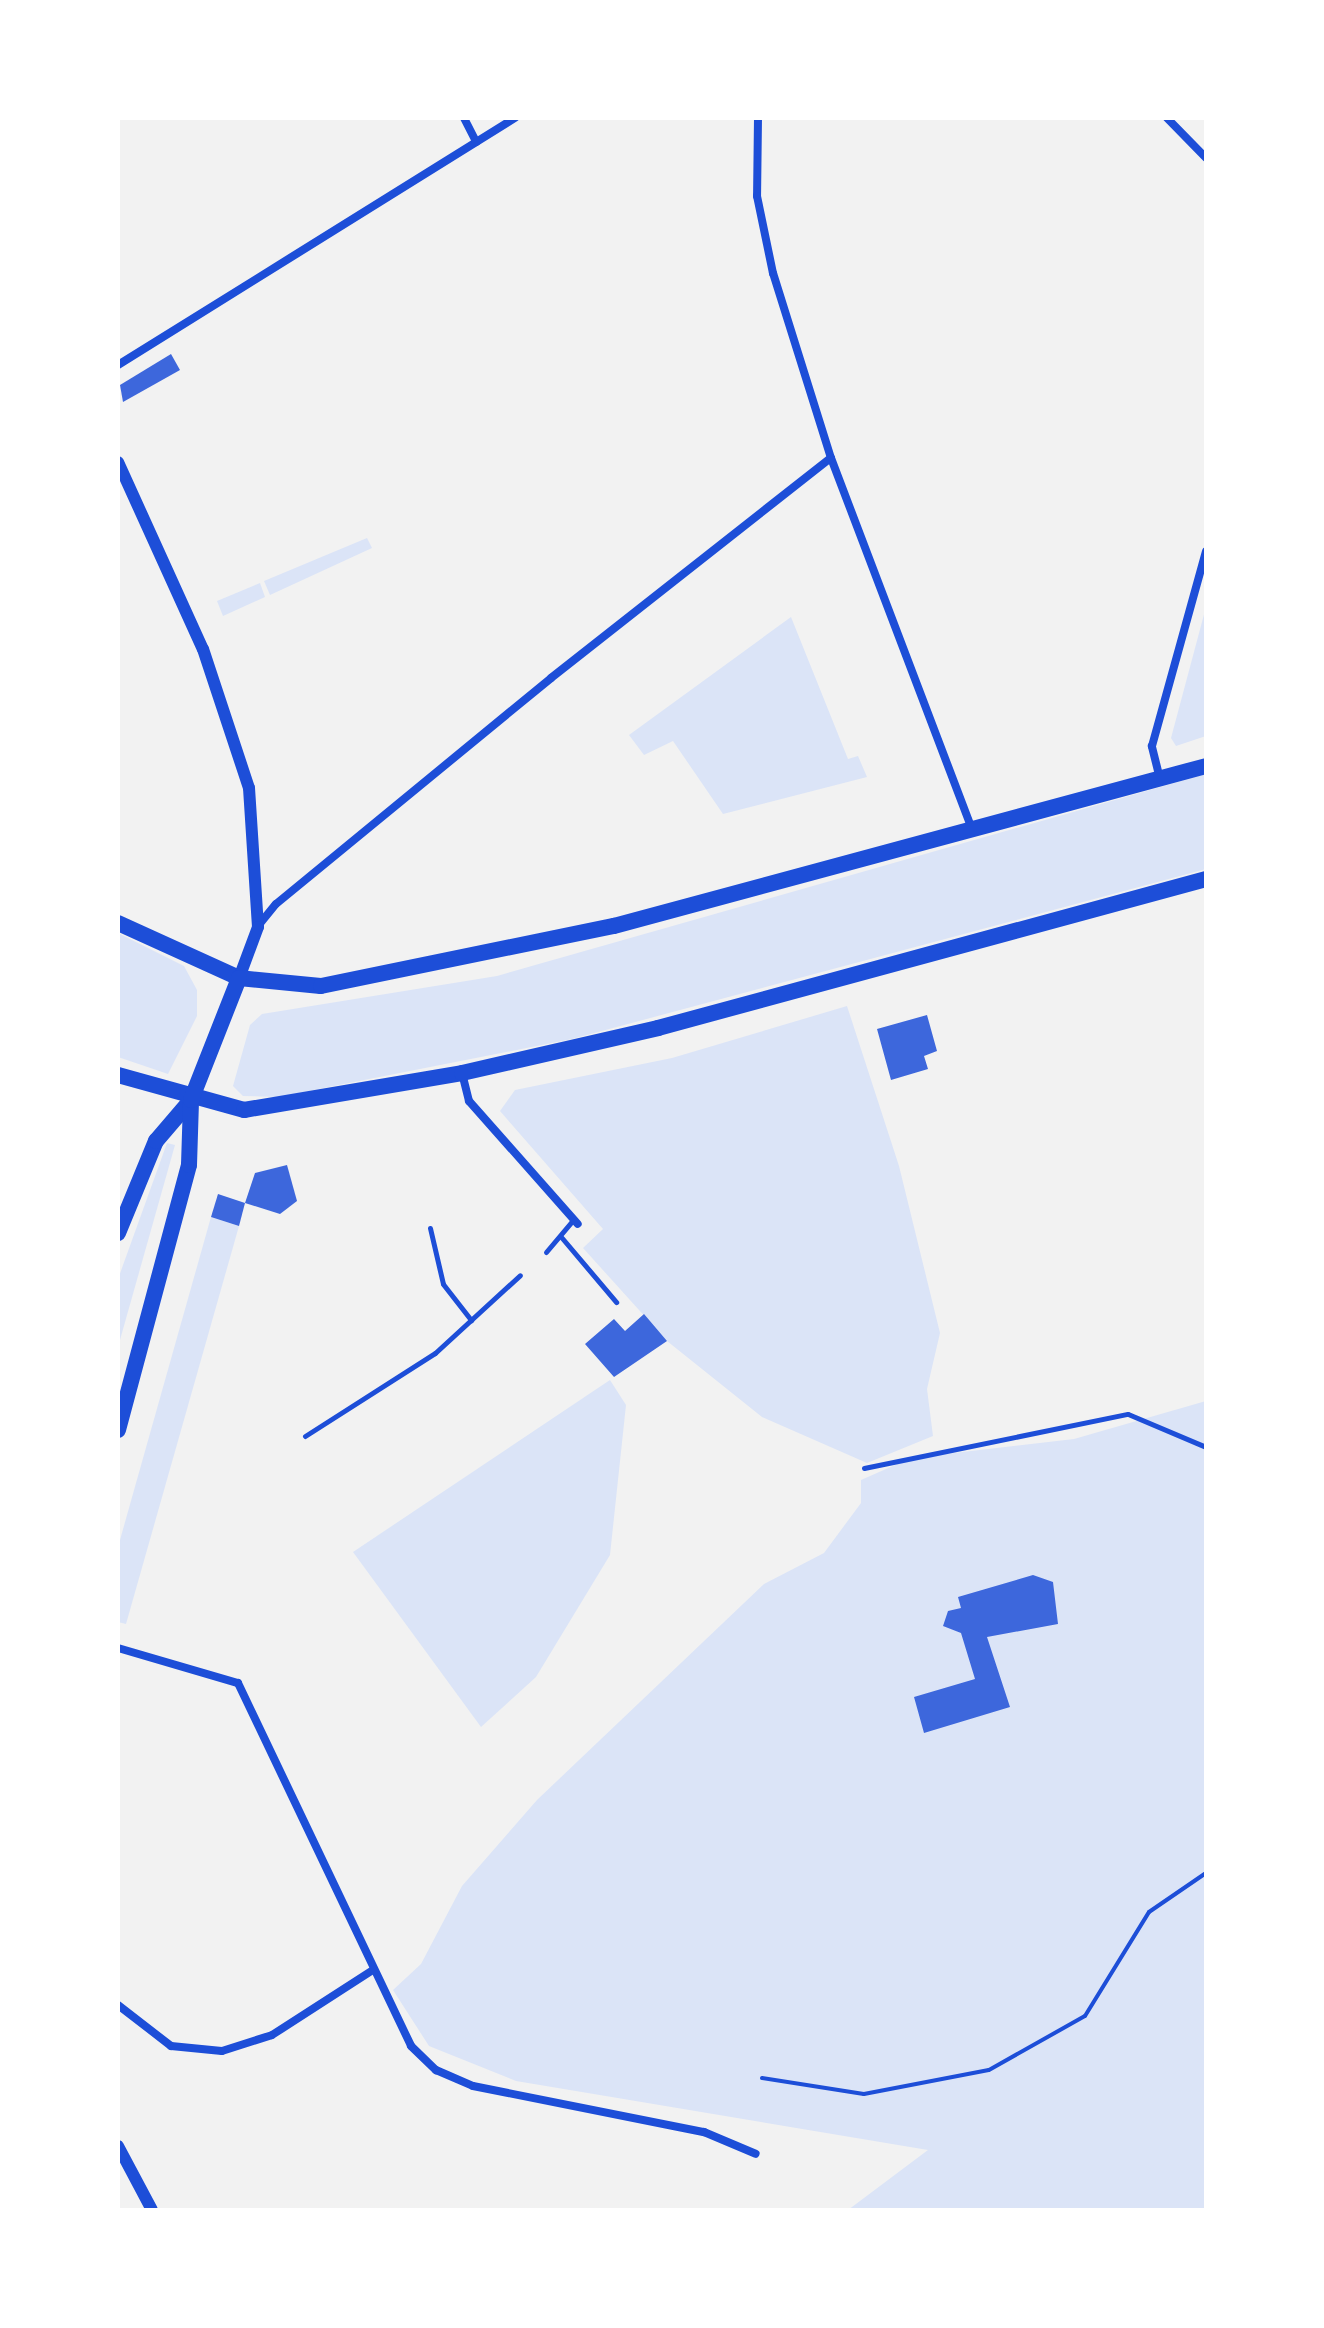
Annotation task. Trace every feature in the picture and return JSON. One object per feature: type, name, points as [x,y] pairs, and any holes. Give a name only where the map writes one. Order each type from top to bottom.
[{"type":"main road","points":[[118,923],[239,978],[304,988],[466,959],[1206,766]]},
{"type":"main road","points":[[118,1075],[191,1100],[244,1110],[462,1073],[658,1028],[1206,879]]},
{"type":"main road","points":[[118,1233],[156,1141],[191,1100],[239,978]]},
{"type":"main road","points":[[118,1430],[189,1165],[191,1100]]},
{"type":"street","points":[[464,118],[476,142]]},
{"type":"street","points":[[118,365],[515,118]]},
{"type":"street","points":[[758,118],[762,227],[831,458],[972,829]]},
{"type":"street","points":[[1167,118],[1206,158]]},
{"type":"street","points":[[239,978],[258,927],[276,904],[551,678],[831,458]]},
{"type":"street","points":[[118,462],[229,718],[253,819],[258,927]]},
{"type":"street","points":[[1160,779],[1152,746],[1206,551]]},
{"type":"street","points":[[462,1073],[469,1101],[575,1222]]},
{"type":"street","points":[[118,1648],[238,1683],[411,2046],[436,2070],[473,2086],[704,2132],[756,2154]]},
{"type":"street","points":[[118,2005],[171,2046],[222,2051],[272,2035],[373,1970]]},
{"type":"street","points":[[118,2146],[152,2210]]},
{"type":"lane","points":[[546,1252],[575,1222]]},
{"type":"lane","points":[[430,1228],[443,1284],[471,1320]]},
{"type":"lane","points":[[562,1238],[616,1302]]},
{"type":"lane","points":[[305,1436],[435,1353],[520,1275]]},
{"type":"lane","points":[[864,1468],[1128,1414],[1206,1447]]},
{"type":"path","points":[[762,2078],[864,2094],[989,2070],[1085,2016],[1149,1912],[1206,1873]]},
{"type":"shaded area","points":[[367,538],[372,548],[270,595],[264,581]]},
{"type":"shaded area","points":[[260,583],[265,597],[223,616],[217,601]]},
{"type":"shaded area","points":[[1206,607],[1206,736],[1176,746],[1171,738]]},
{"type":"shaded area","points":[[791,617],[848,759],[858,756],[867,777],[723,814],[673,741],[644,755],[629,735]]},
{"type":"shaded area","points":[[1206,774],[1206,869],[572,1039],[278,1097],[243,1096],[233,1086],[250,1025],[262,1014],[497,976]]},
{"type":"shaded area","points":[[118,933],[184,966],[197,990],[197,1016],[168,1074],[118,1057]]},
{"type":"shaded area","points":[[847,1006],[899,1166],[940,1333],[927,1389],[933,1436],[867,1463],[762,1417],[667,1341],[583,1248],[603,1229],[500,1111],[515,1090],[672,1058]]},
{"type":"shaded area","points":[[167,1143],[175,1145],[118,1347],[118,1279]]},
{"type":"shaded area","points":[[211,1217],[239,1226],[126,1624],[118,1622],[118,1547]]},
{"type":"shaded area","points":[[610,1380],[626,1405],[610,1555],[536,1677],[481,1727],[353,1552]]},
{"type":"shaded area","points":[[1206,1401],[1206,2210],[848,2210],[928,2150],[516,2081],[429,2046],[393,1990],[421,1964],[462,1886],[537,1800],[764,1584],[824,1553],[861,1503],[861,1480],[911,1458],[1074,1439]]},
{"type":"building","points":[[171,354],[180,370],[123,402],[120,385]]},
{"type":"building","points":[[927,1015],[937,1051],[924,1056],[928,1069],[891,1080],[877,1029]]},
{"type":"building","points":[[287,1165],[297,1201],[280,1214],[245,1203],[255,1173]]},
{"type":"building","points":[[218,1194],[245,1203],[239,1226],[211,1217]]},
{"type":"building","points":[[644,1314],[667,1341],[614,1377],[585,1344],[614,1319],[625,1331]]},
{"type":"building","points":[[1033,1575],[1053,1582],[1058,1624],[987,1637],[1010,1707],[924,1733],[914,1697],[975,1679],[961,1633],[943,1626],[948,1611],[961,1608],[958,1597]]}]
